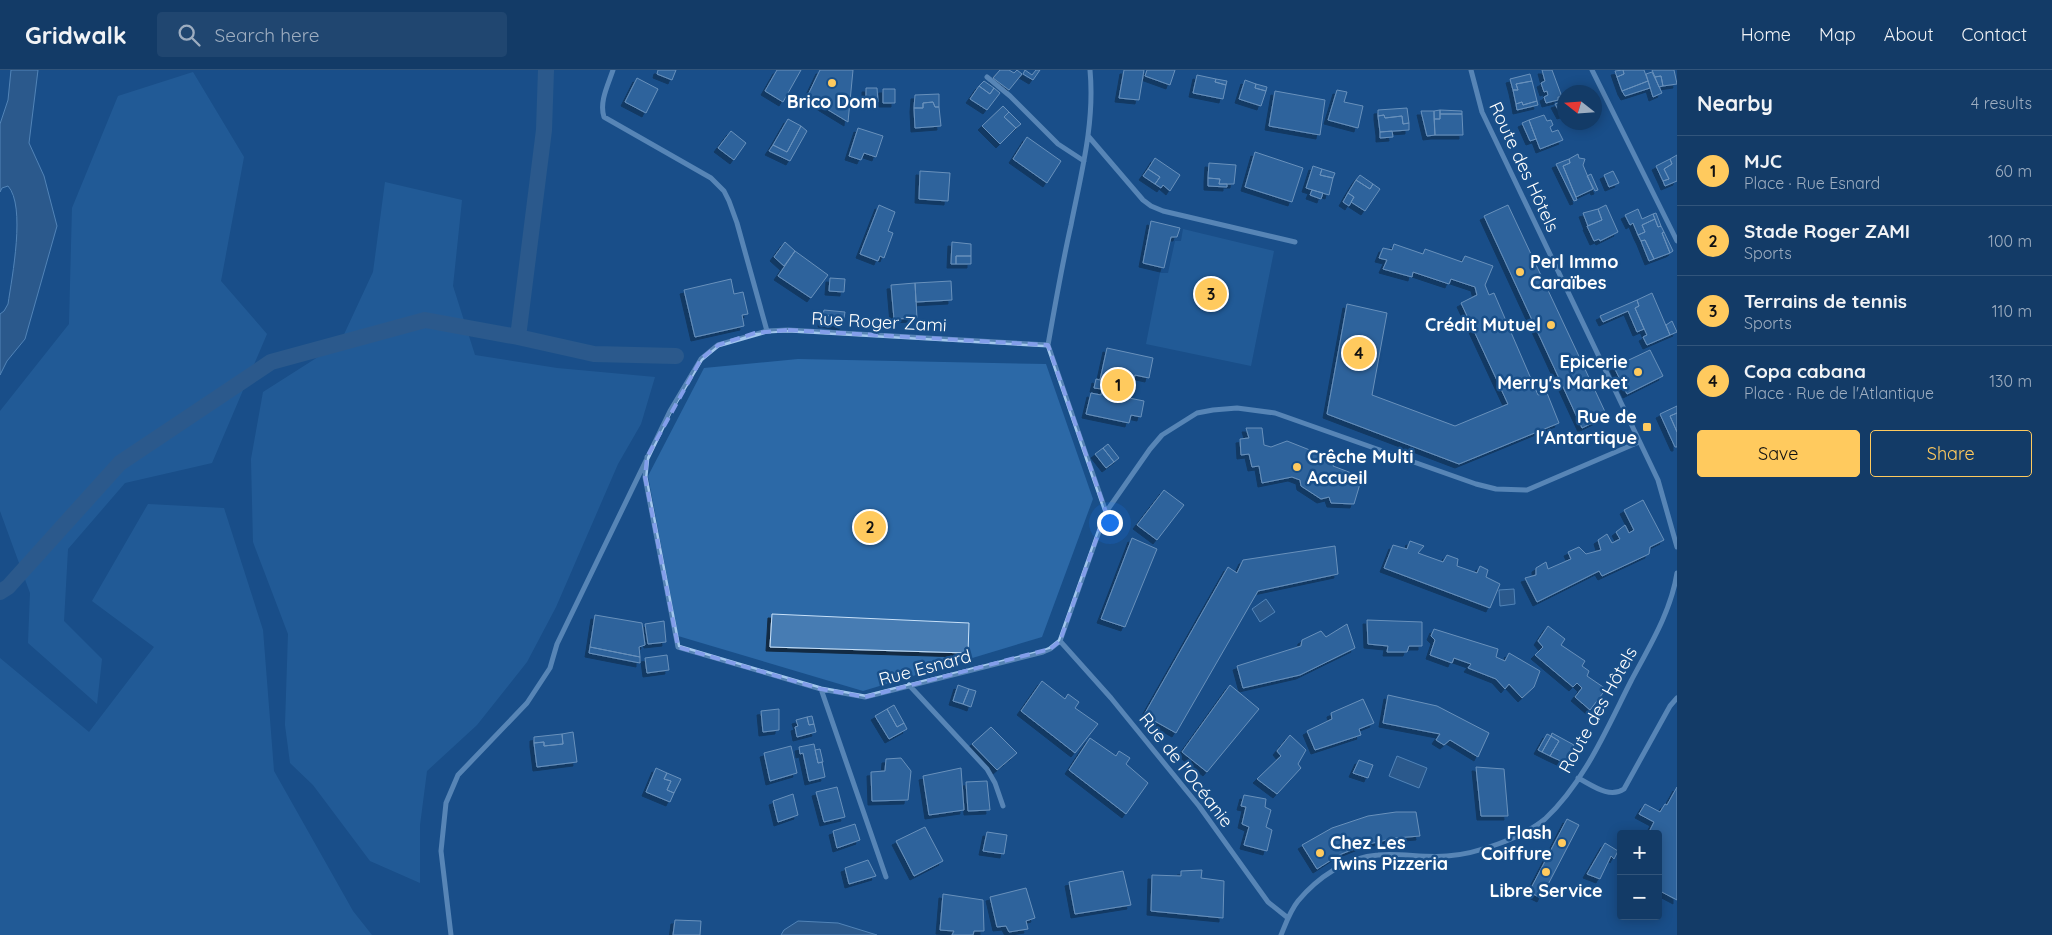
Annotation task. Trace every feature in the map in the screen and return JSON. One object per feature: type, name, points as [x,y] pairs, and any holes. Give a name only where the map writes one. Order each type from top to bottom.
[{"type":"street","points":[[613,70],[602,103],[604,117],[711,178],[724,191],[737,223],[767,331]]},
{"type":"street","points":[[1090,70],[1092,85],[1089,137],[1048,345],[1106,512]]},
{"type":"street","name":"Route des Hôtels","points":[[1472,70],[1482,112],[1658,480],[1677,547]]},
{"type":"street","points":[[1592,70],[1677,241]]},
{"type":"street","points":[[987,78],[1010,96],[1058,144],[1084,161]]},
{"type":"street","points":[[1089,137],[1143,200],[1151,206],[1163,211],[1295,242]]},
{"type":"street","name":"Rue Roger Zami","points":[[451,935],[441,851],[446,803],[458,775],[527,703],[550,668],[557,644],[647,457],[670,411],[701,359],[718,345],[767,331],[788,330],[1048,345]]},
{"type":"street","points":[[1060,641],[1106,512],[1162,435],[1197,414],[1238,408],[1275,413],[1476,484],[1515,491],[1534,488],[1639,442]]},
{"type":"street","name":"Rue Esnard","points":[[647,457],[645,476],[678,647],[821,689],[865,697],[1043,652],[1060,641]]},
{"type":"street","name":"Route des Hôtels","points":[[1281,935],[1297,902],[1321,879],[1342,866],[1356,860],[1378,855],[1447,856],[1475,852],[1521,834],[1544,820],[1578,778],[1599,743],[1666,615],[1677,573]]},
{"type":"street","name":"Rue de l'Océanie","points":[[1060,641],[1111,698],[1199,806],[1268,902],[1288,918]]},
{"type":"street","points":[[909,685],[987,769],[1003,806]]},
{"type":"street","points":[[821,689],[886,876]]},
{"type":"street","points":[[1578,778],[1605,792],[1618,793],[1624,789],[1670,706],[1677,698]]},
{"type":"highlighted area","points":[[788,330],[1048,345],[1106,512],[1060,641],[1050,649],[865,697],[821,689],[678,647],[645,477],[647,457],[701,359],[718,345],[755,333]]},
{"type":"shaded area","points":[[11,70],[38,70],[29,143],[44,176],[57,226],[25,339],[7,361],[0,375],[0,314],[8,304],[15,260],[17,225],[13,196],[8,186],[2,188],[0,192],[0,124],[8,100]]},
{"type":"shaded area","points":[[193,72],[244,157],[221,281],[267,334],[212,463],[125,483],[68,549],[64,621],[102,659],[97,704],[28,643],[30,593],[0,511],[0,411],[69,324],[72,208],[118,96]]},
{"type":"shaded area","points":[[385,182],[462,200],[453,286],[475,355],[557,368],[655,377],[641,424],[618,464],[556,607],[527,662],[477,725],[427,771],[420,825],[420,883],[370,861],[313,785],[290,763],[285,725],[288,634],[253,542],[251,459],[263,392],[340,343],[373,272]]},
{"type":"shaded area","points":[[1183,229],[1274,251],[1251,366],[1146,344],[1160,273],[1168,273],[1175,241],[1181,241]]},
{"type":"shaded area","points":[[798,359],[1046,364],[1093,499],[1042,637],[863,691],[678,636],[648,476],[704,368]]},
{"type":"shaded area","points":[[148,504],[224,508],[263,630],[274,771],[353,911],[372,935],[0,935],[0,658],[89,732],[154,647],[92,601]]},
{"type":"shaded area","points":[[1514,589],[1515,604],[1500,606],[1499,590]]},
{"type":"shaded area","points":[[1266,599],[1275,612],[1260,622],[1252,609]]},
{"type":"shaded area","points":[[1397,756],[1427,768],[1419,788],[1389,776]]},
{"type":"shaded area","points":[[798,921],[838,923],[877,935],[781,935],[784,930]]},
{"type":"building","points":[[658,70],[676,70],[672,80],[657,74]]},
{"type":"building","points":[[777,70],[801,70],[783,102],[765,91]]},
{"type":"building","name":"Brico Dom","points":[[820,70],[853,70],[848,122],[807,97]]},
{"type":"building","points":[[1000,70],[1009,70],[1014,73],[1017,70],[1022,74],[1009,90],[993,78]]},
{"type":"building","points":[[1025,70],[1032,75],[1036,70],[1040,70],[1033,80],[1023,74]]},
{"type":"building","points":[[1124,70],[1144,70],[1139,100],[1119,98]]},
{"type":"building","points":[[1147,70],[1175,70],[1170,85],[1145,76]]},
{"type":"building","points":[[1542,70],[1552,70],[1558,85],[1557,100],[1546,103],[1544,97],[1548,95],[1547,91],[1544,92],[1541,83],[1545,81]]},
{"type":"building","points":[[1623,70],[1624,74],[1617,77],[1615,71]]},
{"type":"building","points":[[1623,70],[1644,70],[1648,81],[1622,91],[1617,77],[1624,74]]},
{"type":"building","points":[[1652,70],[1674,70],[1677,84],[1663,86],[1661,76],[1655,77]]},
{"type":"building","points":[[1652,72],[1662,93],[1653,97],[1646,74]]},
{"type":"building","points":[[1530,74],[1532,81],[1516,84],[1518,90],[1513,90],[1510,79]]},
{"type":"building","points":[[1197,75],[1216,79],[1215,82],[1226,85],[1223,99],[1193,93]]},
{"type":"building","points":[[1661,76],[1663,86],[1659,87],[1655,77]]},
{"type":"building","points":[[637,78],[658,89],[646,113],[625,102]]},
{"type":"building","points":[[1216,79],[1227,81],[1226,85],[1215,82]]},
{"type":"building","points":[[1245,80],[1256,84],[1255,88],[1266,91],[1261,106],[1239,99]]},
{"type":"building","points":[[984,81],[994,88],[990,94],[979,86]]},
{"type":"building","points":[[1532,81],[1537,101],[1523,105],[1522,102],[1516,104],[1513,90],[1518,90],[1516,84]]},
{"type":"building","points":[[1648,81],[1650,88],[1625,96],[1622,91]]},
{"type":"building","points":[[1256,84],[1267,87],[1266,91],[1255,88]]},
{"type":"building","points":[[979,86],[990,94],[994,88],[1000,93],[987,110],[970,99]]},
{"type":"building","points":[[866,88],[877,88],[878,102],[866,102]]},
{"type":"building","points":[[883,89],[895,89],[895,103],[883,103]]},
{"type":"building","points":[[1337,90],[1347,92],[1344,102],[1363,106],[1358,128],[1328,120]]},
{"type":"building","points":[[1275,91],[1325,100],[1320,135],[1269,126]]},
{"type":"building","points":[[939,94],[939,107],[935,107],[933,102],[923,103],[923,108],[914,108],[915,95]]},
{"type":"building","points":[[1537,101],[1538,105],[1517,110],[1516,104],[1522,102],[1523,105]]},
{"type":"building","points":[[933,102],[935,107],[939,107],[941,126],[915,128],[914,108],[923,108],[923,103]]},
{"type":"building","points":[[1003,106],[1009,112],[1004,117],[1016,128],[1000,144],[982,126]]},
{"type":"building","points":[[1407,108],[1409,123],[1403,124],[1402,116],[1385,118],[1384,115],[1378,116],[1378,110]]},
{"type":"building","points":[[1440,110],[1462,111],[1462,114],[1440,114]]},
{"type":"building","points":[[1440,110],[1440,119],[1434,119],[1434,111]]},
{"type":"building","points":[[1421,111],[1434,111],[1435,135],[1427,136]]},
{"type":"building","points":[[1009,112],[1021,124],[1016,128],[1004,117]]},
{"type":"building","points":[[1440,114],[1462,114],[1463,135],[1435,135],[1434,119],[1440,119]]},
{"type":"building","points":[[1384,115],[1385,118],[1402,116],[1403,124],[1409,123],[1409,130],[1380,132],[1378,116]]},
{"type":"building","points":[[1544,115],[1547,121],[1551,120],[1553,125],[1550,127],[1552,132],[1558,130],[1563,140],[1540,149],[1529,120]]},
{"type":"building","points":[[788,119],[801,126],[787,152],[773,145]]},
{"type":"building","points":[[1529,120],[1536,139],[1530,141],[1522,123]]},
{"type":"building","points":[[801,126],[807,131],[790,161],[769,151],[773,145],[787,152]]},
{"type":"building","points":[[858,128],[883,136],[876,157],[864,153],[861,160],[849,156]]},
{"type":"building","points":[[731,131],[746,143],[734,160],[718,148]]},
{"type":"building","points":[[1392,131],[1393,137],[1380,138],[1380,132]]},
{"type":"building","points":[[1027,137],[1061,161],[1047,183],[1013,159]]},
{"type":"building","points":[[1255,152],[1303,168],[1292,202],[1245,187]]},
{"type":"building","points":[[1578,154],[1579,158],[1585,159],[1583,165],[1593,189],[1576,197],[1563,166],[1570,163],[1569,159]]},
{"type":"building","points":[[1677,155],[1677,181],[1665,186],[1663,181],[1669,179],[1664,169],[1672,164],[1670,159]]},
{"type":"building","points":[[1155,158],[1180,175],[1170,191],[1163,185],[1161,188],[1155,184],[1160,177],[1148,169]]},
{"type":"building","points":[[1569,159],[1570,163],[1563,166],[1577,200],[1574,201],[1556,164]]},
{"type":"building","points":[[1670,159],[1672,164],[1664,169],[1669,179],[1663,181],[1656,166]]},
{"type":"building","points":[[1209,163],[1236,165],[1234,184],[1219,184],[1220,179],[1208,178]]},
{"type":"building","points":[[1313,166],[1322,169],[1320,175],[1333,178],[1329,195],[1306,188]]},
{"type":"building","points":[[1148,169],[1160,177],[1155,184],[1143,176]]},
{"type":"building","points":[[1322,169],[1335,173],[1333,178],[1320,175]]},
{"type":"building","points":[[920,171],[950,173],[948,201],[919,199]]},
{"type":"building","points":[[1613,171],[1619,183],[1609,187],[1604,175]]},
{"type":"building","points":[[1591,174],[1598,190],[1595,191],[1587,176]]},
{"type":"building","points":[[1360,175],[1373,184],[1370,189],[1356,180]]},
{"type":"building","points":[[1208,178],[1220,179],[1219,184],[1227,184],[1227,187],[1208,186]]},
{"type":"building","points":[[1356,180],[1370,189],[1373,184],[1380,189],[1365,211],[1351,202],[1354,197],[1348,193]]},
{"type":"building","points":[[1312,190],[1323,193],[1321,199],[1310,195]]},
{"type":"building","points":[[1348,193],[1354,197],[1349,206],[1343,202]]},
{"type":"building","points":[[879,205],[895,212],[888,231],[893,233],[884,258],[880,256],[878,261],[860,254]]},
{"type":"building","points":[[1508,205],[1607,416],[1582,428],[1484,216]]},
{"type":"building","points":[[1606,205],[1618,232],[1600,241],[1599,239],[1594,241],[1587,226],[1602,220],[1598,209]]},
{"type":"building","points":[[1598,209],[1602,220],[1588,226],[1583,213]]},
{"type":"building","points":[[1638,209],[1642,219],[1653,214],[1655,219],[1642,225],[1645,232],[1638,235],[1633,223],[1630,225],[1625,215]]},
{"type":"building","points":[[1656,213],[1661,226],[1658,227],[1653,214]]},
{"type":"building","points":[[1655,219],[1658,227],[1661,226],[1664,232],[1662,233],[1670,253],[1654,259],[1645,240],[1641,241],[1638,235],[1645,232],[1642,225]]},
{"type":"building","points":[[1151,221],[1180,228],[1177,237],[1171,237],[1164,268],[1143,263]]},
{"type":"building","points":[[1664,232],[1673,251],[1670,253],[1662,233]]},
{"type":"building","points":[[1645,240],[1654,259],[1649,261],[1641,241]]},
{"type":"building","points":[[785,242],[795,251],[784,266],[774,257]]},
{"type":"building","points":[[952,242],[971,244],[971,256],[956,256],[956,264],[951,264]]},
{"type":"building","points":[[1394,244],[1423,254],[1425,249],[1462,262],[1465,256],[1493,266],[1485,285],[1489,295],[1494,293],[1538,395],[1547,393],[1559,423],[1459,464],[1327,414],[1347,304],[1387,313],[1372,395],[1455,426],[1508,404],[1461,303],[1477,295],[1475,287],[1451,279],[1449,284],[1413,272],[1412,277],[1383,269],[1387,260],[1379,258],[1383,248],[1392,250]]},
{"type":"building","points":[[795,251],[828,275],[811,298],[778,276]]},
{"type":"building","points":[[956,256],[971,256],[971,264],[956,264]]},
{"type":"building","points":[[830,278],[845,279],[844,292],[829,291]]},
{"type":"building","points":[[731,279],[734,294],[743,292],[748,314],[742,315],[744,326],[695,337],[684,290]]},
{"type":"building","points":[[951,281],[952,300],[916,302],[915,283]]},
{"type":"building","points":[[915,283],[917,318],[894,319],[891,285]]},
{"type":"building","points":[[1652,293],[1670,335],[1647,345],[1643,337],[1647,335],[1635,308],[1639,306],[1637,300]]},
{"type":"building","points":[[1637,300],[1639,306],[1635,308],[1644,329],[1637,332],[1628,311],[1603,322],[1600,316]]},
{"type":"building","points":[[824,310],[845,312],[844,318],[823,315]]},
{"type":"building","points":[[823,315],[844,318],[843,326],[822,323]]},
{"type":"building","points":[[1672,321],[1677,332],[1670,335],[1666,325]]},
{"type":"building","points":[[1107,348],[1153,358],[1149,378],[1135,375],[1129,398],[1144,401],[1141,417],[1131,415],[1129,423],[1086,414],[1091,393],[1101,395],[1104,381],[1100,380]]},
{"type":"building","name":"Epicerie Merry's Market","points":[[1650,350],[1663,376],[1627,394],[1614,367]]},
{"type":"building","points":[[1096,379],[1104,381],[1102,389],[1094,388]]},
{"type":"building","points":[[1677,406],[1677,413],[1670,416],[1677,432],[1677,447],[1675,447],[1660,414]]},
{"type":"building","points":[[1677,413],[1677,432],[1670,416]]},
{"type":"building","name":"Crêche Multi Accueil","points":[[1246,428],[1262,428],[1264,445],[1271,447],[1287,441],[1335,460],[1333,466],[1362,477],[1354,504],[1331,503],[1329,497],[1321,499],[1301,486],[1300,480],[1292,477],[1262,483],[1259,466],[1252,467],[1249,454],[1241,455],[1240,439],[1249,438]]},
{"type":"building","points":[[1108,444],[1119,458],[1114,462],[1103,448]]},
{"type":"building","points":[[1103,448],[1114,462],[1106,468],[1095,454]]},
{"type":"building","points":[[1164,490],[1184,505],[1157,540],[1137,525]]},
{"type":"building","points":[[1643,500],[1664,540],[1650,547],[1649,554],[1602,576],[1599,571],[1537,602],[1525,578],[1536,575],[1536,568],[1546,562],[1548,569],[1571,559],[1568,552],[1579,547],[1586,554],[1601,550],[1598,540],[1607,534],[1612,543],[1620,539],[1616,532],[1625,525],[1629,533],[1634,530],[1624,510]]},
{"type":"building","points":[[1132,538],[1157,549],[1125,627],[1101,619]]},
{"type":"building","points":[[1410,541],[1424,546],[1418,553],[1443,562],[1447,555],[1458,559],[1457,566],[1477,573],[1480,566],[1488,570],[1486,577],[1500,584],[1490,608],[1384,568],[1393,545],[1407,549]]},
{"type":"building","points":[[1335,546],[1338,574],[1258,591],[1176,733],[1144,715],[1228,567],[1237,573],[1243,560]]},
{"type":"building","points":[[772,614],[969,623],[968,653],[770,647]]},
{"type":"building","points":[[595,615],[642,623],[645,645],[639,647],[640,657],[590,647]]},
{"type":"building","points":[[1367,620],[1422,622],[1422,646],[1409,646],[1407,652],[1387,652],[1388,646],[1368,644]]},
{"type":"building","points":[[664,621],[666,642],[648,644],[645,624]]},
{"type":"building","points":[[1347,624],[1355,648],[1300,675],[1243,688],[1237,666],[1301,646],[1302,640],[1321,631],[1326,637]]},
{"type":"building","points":[[1548,626],[1565,639],[1561,645],[1585,661],[1582,666],[1589,671],[1587,676],[1606,689],[1590,710],[1575,697],[1582,688],[1577,683],[1573,687],[1535,655],[1543,647],[1538,641]]},
{"type":"building","points":[[1434,629],[1498,649],[1496,657],[1505,661],[1509,653],[1540,671],[1534,687],[1522,698],[1509,684],[1505,689],[1496,679],[1468,668],[1471,664],[1454,658],[1452,663],[1430,655],[1435,640],[1431,636]]},
{"type":"building","points":[[590,647],[640,657],[640,663],[589,653]]},
{"type":"building","points":[[667,655],[669,670],[647,673],[645,658]]},
{"type":"building","points":[[1042,681],[1065,699],[1068,694],[1079,702],[1075,708],[1098,724],[1075,753],[1021,711]]},
{"type":"building","points":[[958,685],[969,689],[963,704],[953,701]]},
{"type":"building","points":[[1230,685],[1259,709],[1207,772],[1182,752]]},
{"type":"building","points":[[969,689],[976,691],[971,707],[963,704]]},
{"type":"building","points":[[1388,695],[1437,706],[1489,733],[1478,757],[1450,740],[1444,745],[1436,740],[1440,734],[1383,723]]},
{"type":"building","points":[[1363,699],[1374,723],[1359,729],[1361,735],[1315,750],[1307,731],[1332,719],[1331,713]]},
{"type":"building","points":[[894,705],[904,723],[897,727],[887,709]]},
{"type":"building","points":[[779,709],[779,730],[763,732],[761,711]]},
{"type":"building","points":[[887,709],[897,727],[904,723],[907,729],[889,739],[875,716]]},
{"type":"building","points":[[812,716],[814,724],[809,725],[807,717]]},
{"type":"building","points":[[807,717],[809,725],[814,724],[816,732],[797,737],[795,727],[798,726],[796,720]]},
{"type":"building","points":[[991,727],[1017,753],[997,770],[972,744]]},
{"type":"building","points":[[573,732],[577,762],[537,767],[534,743],[544,742],[544,746],[563,744],[562,734]]},
{"type":"building","points":[[1552,733],[1574,745],[1565,763],[1550,756],[1559,741],[1551,736]]},
{"type":"building","points":[[562,734],[563,744],[544,746],[544,742],[534,743],[534,737]]},
{"type":"building","points":[[1547,734],[1551,736],[1542,752],[1538,750]]},
{"type":"building","points":[[1290,735],[1306,750],[1298,764],[1301,768],[1277,794],[1257,779],[1281,756],[1277,751]]},
{"type":"building","points":[[1551,736],[1559,741],[1550,756],[1542,752]]},
{"type":"building","points":[[1090,738],[1116,756],[1119,751],[1130,758],[1126,764],[1148,783],[1126,814],[1069,770]]},
{"type":"building","points":[[814,744],[818,763],[822,762],[825,777],[809,781],[803,753],[800,754],[799,747]]},
{"type":"building","points":[[791,746],[797,773],[770,781],[764,753]]},
{"type":"building","points":[[820,749],[823,762],[818,763],[815,750]]},
{"type":"building","points":[[901,758],[911,771],[908,800],[872,801],[871,772],[885,771],[886,759]]},
{"type":"building","points":[[1359,760],[1373,765],[1368,778],[1353,773]]},
{"type":"building","points":[[1476,767],[1504,769],[1508,816],[1481,816]]},
{"type":"building","points":[[656,768],[667,773],[664,779],[671,781],[667,790],[674,793],[670,802],[646,792]]},
{"type":"building","points":[[961,768],[964,810],[929,815],[923,776]]},
{"type":"building","points":[[667,773],[681,779],[674,793],[667,790],[671,781],[664,779]]},
{"type":"building","points":[[987,781],[990,810],[968,811],[966,782]]},
{"type":"building","points":[[837,787],[845,817],[824,822],[816,792]]},
{"type":"building","points":[[1677,787],[1677,900],[1662,892],[1662,830],[1650,830],[1654,822],[1639,814],[1645,804],[1660,812],[1665,804],[1667,805]]},
{"type":"building","points":[[793,794],[798,815],[778,822],[773,801]]},
{"type":"building","points":[[1244,795],[1266,799],[1265,807],[1271,810],[1266,827],[1272,830],[1267,851],[1244,845],[1249,827],[1242,824],[1246,807],[1241,806]]},
{"type":"building","points":[[1396,812],[1416,812],[1420,836],[1395,838],[1364,845],[1339,855],[1317,869],[1302,845],[1332,828],[1368,816]]},
{"type":"building","points":[[1567,819],[1579,825],[1541,898],[1529,892]]},
{"type":"building","points":[[855,824],[860,840],[837,848],[833,831]]},
{"type":"building","points":[[925,827],[943,861],[914,876],[896,841]]},
{"type":"building","points":[[987,832],[1007,835],[1004,854],[983,851]]},
{"type":"building","points":[[1605,843],[1617,850],[1614,859],[1611,856],[1600,879],[1587,874]]},
{"type":"building","points":[[868,860],[876,876],[849,884],[845,868]]},
{"type":"building","points":[[1202,870],[1201,878],[1224,881],[1223,918],[1151,911],[1152,875],[1181,876],[1181,871]]},
{"type":"building","points":[[1123,871],[1131,905],[1075,914],[1069,882]]},
{"type":"building","points":[[1026,888],[1035,918],[1026,921],[1028,929],[1009,932],[1006,926],[997,927],[990,897]]},
{"type":"building","points":[[943,894],[983,900],[984,931],[974,931],[973,935],[952,935],[954,931],[940,930]]},
{"type":"building","points":[[675,920],[701,921],[700,935],[673,935]]},
{"type":"waterway","points":[[518,337],[544,130],[546,70]]},
{"type":"waterway","points":[[0,592],[8,587],[120,463],[271,362],[425,320],[518,337],[594,354],[676,356]]},
{"type":"place","name":"Brico Dom","points":[[832,83]]},
{"type":"place","name":"Perl Immo Caraïbes","points":[[1520,272]]},
{"type":"place","name":"Terrains de tennis","points":[[1211,294]]},
{"type":"place","name":"Crédit Mutuel","points":[[1551,325]]},
{"type":"place","name":"Copa cabana","points":[[1359,353]]},
{"type":"place","name":"Epicerie Merry's Market","points":[[1638,372]]},
{"type":"place","name":"MJC","points":[[1118,385]]},
{"type":"place","name":"Rue de l'Antartique","points":[[1647,427]]},
{"type":"place","name":"Crêche Multi Accueil","points":[[1297,467]]},
{"type":"place","name":"Stade Roger ZAMI","points":[[870,527]]},
{"type":"place","name":"Flash Coiffure","points":[[1562,843]]},
{"type":"place","name":"Chez Les Twins Pizzeria","points":[[1320,853]]},
{"type":"place","name":"Libre Service","points":[[1546,872]]}]
